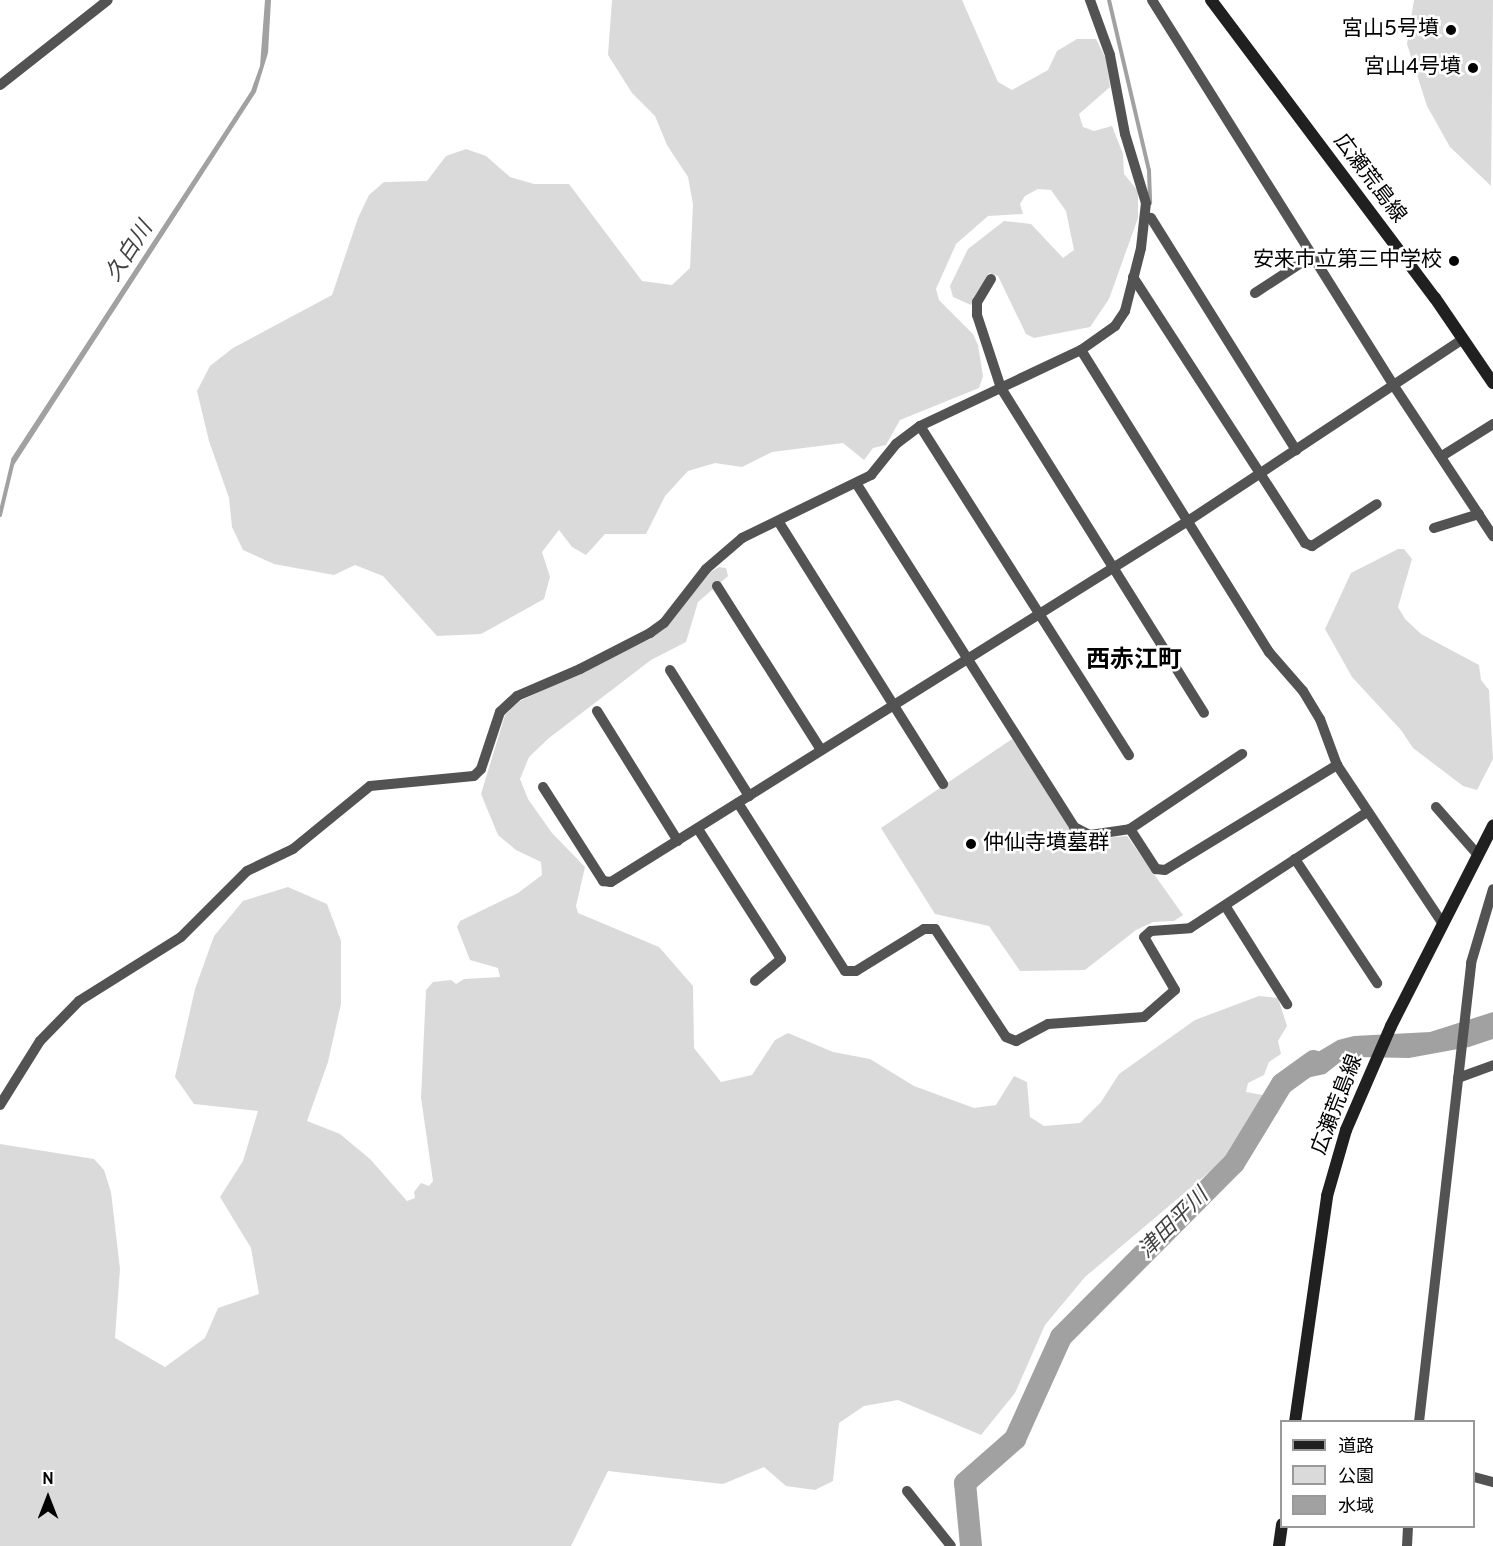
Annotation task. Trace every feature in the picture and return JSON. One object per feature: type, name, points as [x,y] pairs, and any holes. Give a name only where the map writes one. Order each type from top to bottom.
[{"type":"main road","name":"広瀬荒島線","points":[[1211,0],[1493,382]]},
{"type":"main road","name":"広瀬荒島線","points":[[1295,1420],[1327,1196],[1346,1130],[1391,1026],[1493,826]]},
{"type":"main road","points":[[1279,1546],[1281,1528]]},
{"type":"street","points":[[0,85],[108,0]]},
{"type":"street","points":[[0,1105],[40,1041],[79,1001],[164,951],[247,871],[293,849],[370,786],[474,777],[482,769],[500,712],[517,696],[580,669],[650,633],[663,623],[706,569],[742,538],[856,483],[879,468],[896,444],[920,426],[1081,350],[1121,318],[1146,217],[1110,56],[1090,0]]},
{"type":"street","points":[[1152,0],[1394,386],[1493,536]]},
{"type":"street","points":[[1146,217],[1151,219],[1296,450]]},
{"type":"street","points":[[1255,293],[1313,255]]},
{"type":"street","points":[[1133,277],[1305,543],[1312,546],[1377,504]]},
{"type":"street","points":[[991,279],[977,302],[977,315],[1001,388],[1204,713]]},
{"type":"street","points":[[543,787],[606,883],[698,829],[1188,521],[1463,339]]},
{"type":"street","points":[[1081,350],[1269,652],[1303,692],[1320,719],[1337,765],[1443,924]]},
{"type":"street","points":[[1442,456],[1493,424]]},
{"type":"street","points":[[920,426],[1129,755]]},
{"type":"street","points":[[856,483],[1074,827],[1090,835],[1130,829],[1242,754]]},
{"type":"street","points":[[1434,528],[1479,514]]},
{"type":"street","points":[[780,524],[943,784]]},
{"type":"street","points":[[717,586],[821,750]]},
{"type":"street","points":[[670,670],[749,796]]},
{"type":"street","points":[[597,711],[678,841]]},
{"type":"street","points":[[1130,829],[1156,868],[1165,870],[1337,765]]},
{"type":"street","points":[[738,802],[845,971],[856,971],[924,929],[935,929],[1006,1037],[1013,1040],[1048,1024],[1144,1017],[1173,996],[1175,990],[1144,937],[1151,932],[1190,928],[1226,907],[1367,812]]},
{"type":"street","points":[[1436,807],[1478,855]]},
{"type":"street","points":[[698,829],[781,959],[755,981]]},
{"type":"street","points":[[1295,859],[1377,982]]},
{"type":"street","points":[[1419,1420],[1471,963],[1493,889]]},
{"type":"street","points":[[1226,907],[1287,1004]]},
{"type":"street","points":[[1458,1078],[1493,1065]]},
{"type":"street","points":[[1475,1478],[1493,1482]]},
{"type":"street","points":[[907,1491],[951,1546]]},
{"type":"street","points":[[1407,1546],[1408,1528]]},
{"type":"green space","points":[[612,0],[962,0],[998,82],[1012,90],[1048,70],[1057,51],[1077,39],[1096,39],[1106,59],[1110,87],[1079,114],[1083,127],[1094,131],[1112,126],[1123,154],[1124,174],[1138,191],[1138,218],[1109,299],[1090,327],[1034,338],[1026,334],[998,276],[989,273],[971,305],[953,297],[950,286],[968,249],[1004,221],[1031,224],[1063,258],[1074,250],[1066,211],[1051,190],[1038,189],[1025,196],[1020,204],[1023,214],[988,216],[956,244],[936,289],[939,300],[973,334],[978,345],[983,376],[979,388],[900,420],[886,445],[873,448],[864,460],[843,443],[772,452],[742,467],[715,463],[688,471],[665,496],[646,534],[605,534],[586,555],[572,547],[559,530],[542,552],[550,577],[544,599],[481,634],[437,636],[383,576],[355,565],[334,575],[274,564],[243,550],[232,527],[229,498],[209,441],[197,391],[210,366],[233,348],[332,295],[358,218],[369,195],[384,182],[427,181],[446,156],[466,149],[486,156],[510,177],[534,184],[569,184],[642,281],[672,285],[690,268],[693,204],[688,177],[667,145],[655,116],[632,93],[608,55]]},
{"type":"green space","points":[[1414,0],[1493,0],[1491,186],[1450,147],[1427,106],[1407,44]]},
{"type":"green space","points":[[1398,549],[1404,549],[1412,559],[1398,607],[1405,619],[1421,634],[1479,665],[1481,680],[1489,690],[1493,759],[1477,790],[1463,786],[1413,748],[1401,730],[1352,677],[1325,629],[1351,573]]},
{"type":"green space","points":[[719,567],[726,568],[728,576],[698,602],[686,642],[651,660],[549,738],[529,757],[520,779],[528,799],[552,833],[585,867],[576,906],[578,913],[659,947],[693,986],[694,1048],[721,1082],[752,1075],[775,1040],[788,1033],[833,1052],[870,1059],[914,1086],[974,1108],[996,1105],[1014,1076],[1027,1082],[1030,1117],[1044,1126],[1080,1123],[1101,1102],[1119,1074],[1195,1020],[1259,996],[1278,998],[1287,1026],[1278,1041],[1281,1054],[1269,1062],[1264,1075],[1248,1083],[1246,1092],[1268,1096],[1257,1116],[1221,1162],[1085,1277],[1045,1325],[1015,1393],[981,1435],[898,1400],[864,1406],[839,1423],[833,1481],[815,1490],[786,1486],[764,1467],[723,1484],[608,1471],[571,1546],[0,1546],[0,1144],[94,1159],[104,1170],[111,1192],[120,1269],[115,1338],[165,1367],[205,1338],[218,1308],[259,1294],[251,1248],[220,1197],[243,1161],[258,1111],[194,1104],[175,1077],[195,989],[214,936],[243,901],[288,887],[327,904],[341,941],[341,1004],[328,1062],[307,1121],[340,1134],[370,1159],[407,1201],[415,1198],[414,1192],[421,1183],[429,1186],[433,1181],[421,1098],[426,990],[433,982],[451,980],[456,984],[464,979],[500,977],[498,968],[470,960],[457,927],[460,921],[518,893],[542,875],[541,862],[516,850],[498,835],[481,794],[505,715],[518,702],[650,639],[709,573]]},
{"type":"green space","points":[[1012,739],[1090,839],[1127,836],[1183,915],[1174,921],[1153,922],[1136,930],[1085,970],[1020,971],[989,926],[935,914],[881,828]]},
{"type":"water","points":[[265,0],[271,0],[268,53],[256,92],[14,465],[11,459],[251,91],[260,66]]},
{"type":"water","points":[[1493,1012],[1493,1039],[1469,1047],[1409,1058],[1357,1057],[1339,1063],[1325,1074],[1287,1082],[1296,1065],[1338,1040],[1354,1036],[1430,1032]]},
{"type":"waterway","points":[[1109,0],[1149,170],[1150,203]]},
{"type":"waterway","name":"久白川","points":[[0,515],[13,461]]},
{"type":"waterway","name":"津田平川","points":[[971,1546],[965,1483],[1015,1439],[1061,1337],[1234,1163],[1282,1084],[1314,1061]]},
{"type":"place","name":"宮山5号墳","points":[[1451,30]]},
{"type":"place","name":"宮山4号墳","points":[[1473,68]]},
{"type":"place","name":"安来市立第三中学校","points":[[1454,261]]},
{"type":"place","name":"仲仙寺墳墓群","points":[[971,844]]},
{"type":"district","name":"西赤江町","points":[[1134,662]]}]
